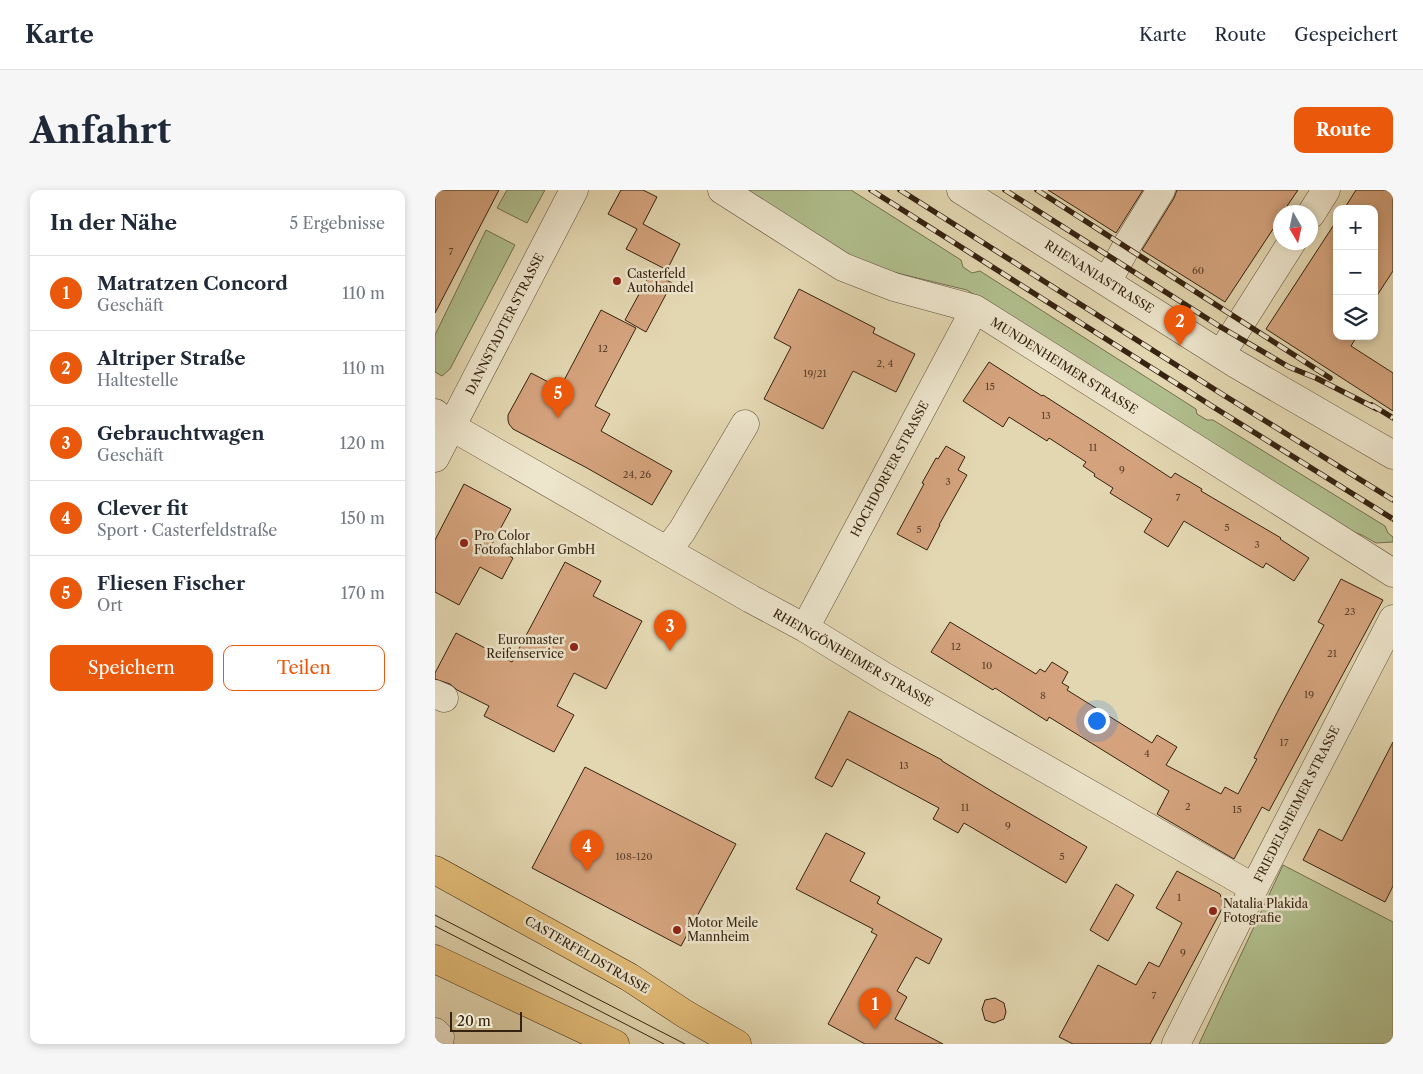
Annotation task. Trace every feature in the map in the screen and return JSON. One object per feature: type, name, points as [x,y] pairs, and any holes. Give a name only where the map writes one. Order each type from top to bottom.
[{"type":"main road","name":"CASTERFELDSTRASSE","points":[[435,870],[629,977],[685,1014],[737,1044]]},
{"type":"main road","points":[[435,959],[615,1044]]},
{"type":"street","name":"DANNSTADTER STRASSE","points":[[435,458],[443,420],[573,190]]},
{"type":"street","name":"MUNDENHEIMER STRASSE","points":[[722,190],[843,267],[894,287],[975,309],[1393,572]]},
{"type":"street","name":"RHENANIASTRASSE","points":[[961,190],[1221,354],[1393,455]]},
{"type":"street","points":[[1107,282],[1161,190]]},
{"type":"street","points":[[1317,205],[1326,190]]},
{"type":"street","points":[[1221,354],[1287,250]]},
{"type":"street","name":"HOCHDORFER STRASSE","points":[[805,628],[975,309]]},
{"type":"street","name":"RHEINGÖNHEIMER STRASSE","points":[[443,420],[667,551],[805,628],[894,682],[1254,888]]},
{"type":"street","points":[[667,551],[682,531],[745,424]]},
{"type":"street","name":"FRIEDELSHEIMER STRASSE","points":[[1176,1044],[1393,618]]},
{"type":"street","points":[[435,1032],[439,1037],[439,1044]]},
{"type":"green space","points":[[507,190],[545,190],[527,223],[497,208]]},
{"type":"green space","points":[[744,190],[851,190],[961,260],[963,267],[972,273],[980,271],[1196,409],[1197,414],[1207,420],[1213,420],[1385,526],[1388,533],[1393,537],[1393,542],[1376,543],[1362,535],[1334,525],[967,290],[868,266]]},
{"type":"green space","points":[[486,230],[515,245],[450,369],[442,376],[435,372],[435,335]]},
{"type":"green space","points":[[1283,865],[1393,922],[1393,1041],[1390,1044],[1199,1044]]},
{"type":"building","points":[[435,190],[499,190],[435,313]]},
{"type":"building","points":[[621,190],[643,190],[657,197],[643,224],[680,244],[667,270],[626,249],[637,229],[608,214]]},
{"type":"building","points":[[1048,190],[1143,190],[1116,233]]},
{"type":"building","points":[[1177,190],[1298,190],[1288,205],[1273,205],[1273,229],[1225,302],[1142,250]]},
{"type":"building","points":[[1356,190],[1393,190],[1393,271],[1378,294],[1378,205],[1347,205]]},
{"type":"building","points":[[1333,226],[1333,340],[1355,340],[1351,346],[1393,373],[1393,411],[1266,329]]},
{"type":"building","points":[[651,272],[672,283],[646,332],[625,320]]},
{"type":"building","points":[[799,289],[875,328],[873,333],[915,354],[896,392],[853,371],[823,429],[764,399],[791,347],[774,338]]},
{"type":"building","points":[[601,310],[636,328],[595,406],[610,414],[601,431],[672,471],[652,505],[513,429],[509,424],[508,415],[531,373],[560,388]]},
{"type":"building","points":[[989,362],[1171,478],[1175,473],[1202,489],[1201,491],[1281,538],[1309,558],[1294,581],[1266,563],[1263,568],[1184,521],[1168,547],[1144,532],[1152,519],[1110,493],[1113,488],[1094,476],[1095,474],[1083,466],[1086,462],[1049,438],[1047,441],[1009,417],[1003,427],[963,401]]},
{"type":"building","points":[[946,446],[965,457],[958,470],[967,475],[927,550],[897,534],[924,484],[922,483],[936,458],[938,459]]},
{"type":"building","name":"Pro Color Fotofachlabor GmbH","points":[[464,484],[511,509],[491,546],[513,558],[502,579],[480,567],[459,605],[435,592],[435,540]]},
{"type":"building","name":"Euromaster Reifenservice","points":[[565,562],[601,581],[593,596],[642,621],[606,689],[574,673],[557,706],[574,715],[554,752],[484,716],[489,706],[457,690],[450,684],[435,679],[435,673],[456,633],[512,662]]},
{"type":"building","points":[[1341,579],[1383,600],[1269,811],[1262,807],[1234,859],[1157,814],[1169,791],[1049,717],[1047,721],[995,688],[993,690],[931,652],[950,622],[1036,674],[1040,669],[1045,672],[1052,662],[1068,672],[1062,683],[1069,687],[1067,690],[1152,743],[1157,735],[1177,747],[1166,765],[1221,794],[1225,787],[1238,794],[1257,759],[1254,758],[1324,625],[1318,622]]},
{"type":"building","points":[[849,711],[942,760],[1087,847],[1066,883],[964,823],[958,833],[933,819],[939,808],[847,759],[832,787],[815,778]]},
{"type":"building","points":[[1393,742],[1393,886],[1385,902],[1303,860],[1319,829],[1342,841]]},
{"type":"building","points":[[585,767],[736,844],[681,946],[532,868]]},
{"type":"building","points":[[826,833],[865,853],[850,881],[880,897],[877,903],[942,939],[929,964],[916,957],[897,991],[907,997],[895,1019],[943,1044],[865,1044],[828,1024],[877,935],[871,932],[873,929],[796,889]]},
{"type":"building","points":[[1177,871],[1220,894],[1224,905],[1150,1044],[1073,1044],[1059,1037],[1098,965],[1136,985],[1149,962],[1159,967],[1182,923],[1156,908]]},
{"type":"building","points":[[1116,884],[1134,895],[1108,941],[1090,930]]},
{"type":"building","points":[[995,998],[1004,1003],[1006,1012],[1004,1019],[994,1023],[985,1020],[982,1009],[985,1000]]},
{"type":"tram line","points":[[435,915],[685,1044]]},
{"type":"tram line","points":[[435,926],[664,1044]]},
{"type":"railway","points":[[871,190],[1393,519]]},
{"type":"railway","points":[[900,190],[1393,500]]},
{"type":"railway","points":[[1005,190],[1219,326],[1289,367],[1316,378],[1377,409]]},
{"type":"railway","points":[[1037,190],[1330,378]]},
{"type":"railway","points":[[1372,405],[1393,418]]},
{"type":"place","name":"Casterfeld Autohandel","points":[[617,281]]},
{"type":"place","name":"Altriper Straße","points":[[1180,346]]},
{"type":"place","name":"Fliesen Fischer","points":[[558,418]]},
{"type":"place","name":"Pro Color Fotofachlabor GmbH","points":[[464,543]]},
{"type":"place","name":"Euromaster Reifenservice","points":[[574,647]]},
{"type":"place","name":"Gebrauchtwagen","points":[[670,651]]},
{"type":"place","name":"Clever fit","points":[[587,871]]},
{"type":"place","name":"Natalia Plakida Fotografie","points":[[1213,911]]},
{"type":"place","name":"Motor Meile Mannheim","points":[[677,930]]},
{"type":"place","name":"Matratzen Concord","points":[[875,1029]]}]
